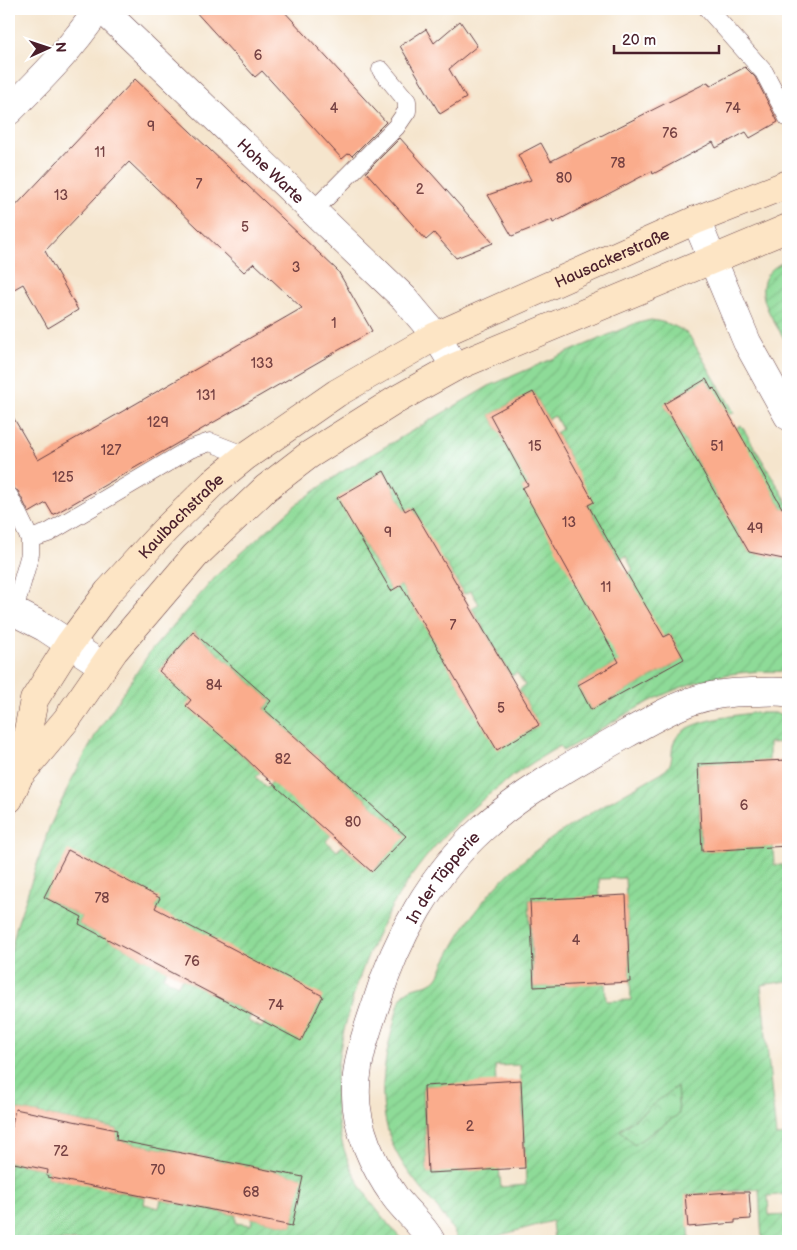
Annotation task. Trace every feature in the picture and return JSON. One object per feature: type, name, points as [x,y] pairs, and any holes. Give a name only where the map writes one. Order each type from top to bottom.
[{"type":"main road","name":"Hausackerstraße","points":[[436,336],[696,220],[788,184]]},
{"type":"main road","points":[[455,367],[713,261],[788,228]]},
{"type":"main road","name":"Kaulbachstraße","points":[[14,788],[34,700],[70,643],[108,592],[165,530],[213,483],[246,456],[337,393],[436,336]]},
{"type":"main road","name":"Kaulbachstraße","points":[[14,788],[67,719],[103,666],[195,556],[266,488],[354,425],[455,367]]},
{"type":"street","points":[[9,111],[52,68],[82,32],[98,9]]},
{"type":"street","name":"Hohe Warte","points":[[102,9],[404,298],[436,336],[455,367]]},
{"type":"street","points":[[696,220],[748,342],[788,416]]},
{"type":"street","points":[[12,610],[70,643],[103,666]]},
{"type":"street","name":"In der Täpperie","points":[[431,1241],[395,1196],[376,1163],[360,1130],[356,1087],[364,1041],[386,969],[403,932],[444,869],[482,828],[519,799],[587,756],[674,707],[709,694],[788,693]]},
{"type":"lane","points":[[708,9],[764,72],[788,118]]},
{"type":"lane","points":[[312,212],[396,127],[407,111],[407,101],[381,70]]},
{"type":"lane","points":[[30,539],[48,533],[190,449],[210,442],[246,456]]},
{"type":"lane","points":[[9,496],[30,539],[30,554],[12,610]]},
{"type":"green space","points":[[788,260],[788,345],[768,310],[763,288],[766,277],[774,268]]},
{"type":"green space","points":[[651,320],[666,323],[689,335],[734,412],[727,416],[714,389],[712,390],[706,379],[664,404],[749,552],[788,560],[788,672],[755,672],[724,675],[696,682],[669,692],[643,705],[563,751],[560,746],[520,771],[484,798],[452,828],[424,860],[399,895],[378,933],[361,974],[340,1049],[336,1096],[342,1142],[352,1170],[375,1207],[403,1241],[9,1241],[9,1162],[48,1170],[47,1177],[62,1181],[64,1173],[107,1181],[106,1189],[145,1197],[144,1204],[159,1208],[161,1200],[236,1215],[236,1223],[251,1225],[252,1218],[292,1226],[302,1177],[116,1140],[117,1129],[15,1109],[9,1140],[9,960],[16,928],[49,828],[96,734],[150,652],[219,573],[298,503],[340,473],[489,386],[634,324]],"holes":[[[533,392],[548,419],[555,416],[562,429],[556,433],[571,460],[528,484],[490,415]],[[565,464],[593,502],[588,505],[619,559],[626,556],[633,570],[627,574],[642,601],[522,488]],[[384,471],[405,511],[412,507],[420,520],[436,564],[444,560],[464,594],[471,591],[479,604],[472,608],[511,676],[517,673],[525,685],[519,690],[539,725],[497,749],[401,585],[391,591],[357,533]],[[194,632],[271,701],[264,709],[405,835],[373,872],[342,846],[337,851],[326,841],[331,835],[272,782],[267,788],[256,777],[260,772],[232,746],[236,740],[187,706],[191,700],[159,670]],[[670,634],[684,659],[591,710],[578,685]],[[44,897],[323,996],[265,1022],[262,1028],[248,1021],[251,1015],[182,978],[178,985],[163,977],[167,970],[79,924],[82,917]]]},
{"type":"green space","points":[[741,425],[788,503],[788,509],[782,508],[735,429]]},
{"type":"green space","points":[[751,713],[775,713],[788,719],[788,742],[769,743],[769,762],[697,764],[701,851],[773,846],[774,865],[788,865],[788,981],[761,985],[776,1136],[788,1135],[788,1204],[787,1194],[768,1196],[769,1216],[788,1215],[788,1241],[762,1241],[759,1189],[686,1195],[690,1241],[554,1241],[552,1221],[479,1241],[459,1241],[451,1226],[400,1159],[392,1144],[387,1127],[383,1101],[385,1062],[402,997],[412,988],[429,984],[437,978],[476,910],[500,882],[543,845],[590,814],[668,768],[675,740],[688,728],[709,720]],"holes":[[[625,878],[631,1000],[606,1001],[605,982],[533,987],[529,900],[600,898],[599,879]],[[520,1065],[523,1117],[515,1134],[524,1134],[526,1185],[501,1187],[499,1168],[427,1173],[423,1086],[496,1084],[495,1066]],[[677,1086],[679,1114],[634,1145],[620,1130]]]},
{"type":"green space","points":[[677,1085],[679,1114],[634,1145],[620,1131]]},
{"type":"building","points":[[193,9],[282,9],[386,122],[352,156],[349,153],[342,159],[262,71],[255,77]]},
{"type":"building","points":[[460,21],[477,46],[449,69],[466,98],[440,114],[400,46],[426,29],[434,43]]},
{"type":"building","points":[[745,67],[755,77],[778,122],[750,138],[746,132],[716,148],[713,142],[653,174],[652,171],[553,223],[552,220],[512,236],[488,195],[531,180],[518,155],[541,143],[551,161],[708,82],[710,86]]},
{"type":"building","points":[[135,79],[338,271],[372,331],[53,515],[46,503],[29,513],[18,491],[9,486],[9,410],[38,460],[302,308],[254,263],[244,272],[129,162],[45,251],[78,310],[48,328],[23,284],[9,292],[9,213]]},
{"type":"building","points":[[400,138],[493,243],[456,258],[434,233],[426,240],[366,172]]},
{"type":"building","points":[[706,379],[712,390],[714,388],[782,508],[788,509],[788,560],[749,552],[664,404]]},
{"type":"building","points":[[533,392],[594,502],[588,505],[623,567],[664,637],[670,634],[684,659],[591,710],[578,685],[619,662],[522,488],[528,485],[490,415]]},
{"type":"building","points":[[384,471],[405,511],[412,507],[539,725],[497,750],[401,585],[391,591],[337,498]]},
{"type":"building","points":[[193,632],[271,701],[264,709],[406,836],[372,872],[232,745],[186,706],[191,700],[159,671]]},
{"type":"building","points":[[788,760],[788,846],[702,851],[698,764]]},
{"type":"building","points":[[68,850],[160,898],[155,908],[323,996],[301,1041],[79,924],[82,917],[44,897]]},
{"type":"building","points":[[626,895],[630,982],[534,987],[530,900]]},
{"type":"building","points":[[521,1080],[525,1168],[428,1173],[424,1086]]},
{"type":"building","points":[[15,1109],[117,1130],[116,1140],[303,1177],[292,1226],[47,1177],[48,1170],[9,1162],[9,1140]]},
{"type":"building","points":[[749,1192],[751,1219],[735,1220],[735,1223],[688,1227],[685,1195]]}]
